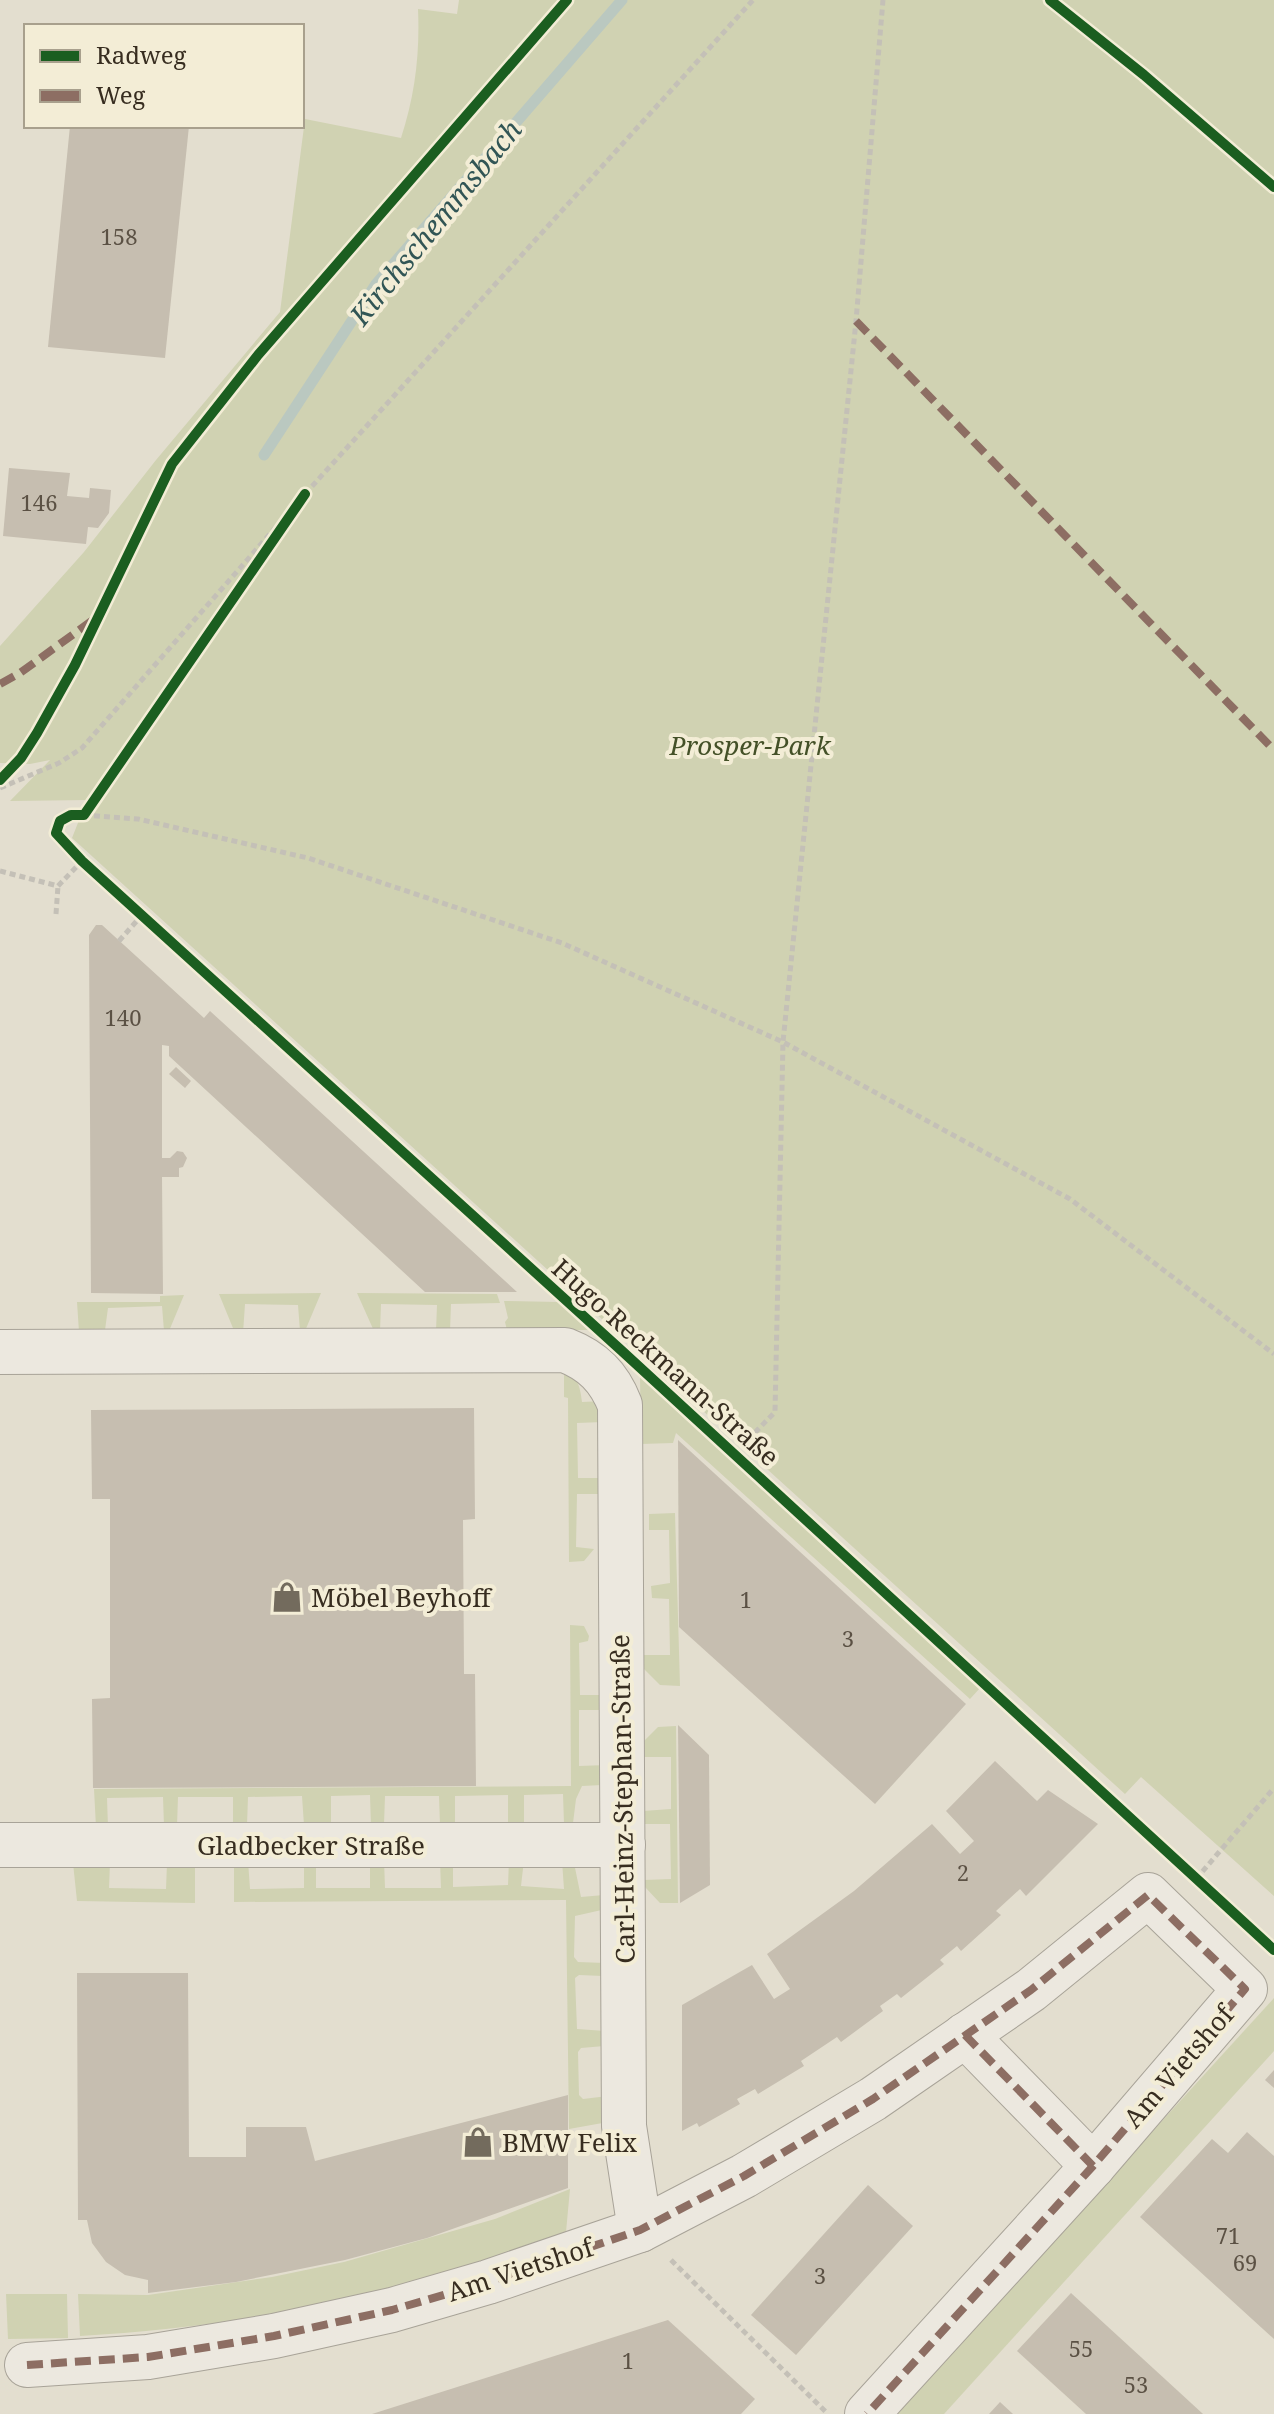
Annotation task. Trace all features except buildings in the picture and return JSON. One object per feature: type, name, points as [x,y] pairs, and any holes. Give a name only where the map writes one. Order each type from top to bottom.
[{"type":"street","name":"Carl-Heinz-Stephan-Straße","points":[[0,1352],[565,1350],[584,1357],[601,1371],[613,1387],[620,1405],[624,2126],[640,2230]]},
{"type":"street","name":"Gladbecker Straße","points":[[0,1845],[623,1845]]},
{"type":"street","name":"Am Vietshof","points":[[27,2365],[148,2357],[274,2336],[392,2310],[488,2282],[640,2230],[744,2176],[873,2099],[1031,1990],[1148,1895],[1245,1989],[1093,2166],[867,2414]]},
{"type":"street","points":[[965,2035],[1093,2166]]},
{"type":"path","points":[[0,788],[59,763],[82,748],[305,494],[753,0]]},
{"type":"path","points":[[734,1454],[775,1412],[783,1042],[856,321],[883,0]]},
{"type":"path","points":[[243,584],[305,494]]},
{"type":"path","points":[[84,815],[92,802]]},
{"type":"path","points":[[71,815],[138,819],[308,858],[562,943],[783,1042],[1070,1199],[1274,1354]]},
{"type":"path","points":[[73,852],[92,870]]},
{"type":"path","points":[[56,914],[58,886],[82,861]]},
{"type":"path","points":[[0,871],[58,886]]},
{"type":"path","points":[[132,906],[154,926]]},
{"type":"path","points":[[119,941],[142,915]]},
{"type":"path","points":[[1196,1879],[1274,1788]]},
{"type":"path","points":[[1185,1868],[1207,1889]]},
{"type":"path","points":[[640,2230],[828,2414]]},
{"type":"green space","name":"Prosper-Park","points":[[459,0],[1274,0],[1274,1896],[1141,1777],[1125,1794],[72,838],[87,800],[10,801],[50,760],[30,764],[0,763],[0,646],[84,552],[156,460],[280,312],[305,119],[401,138],[416,74],[418,9],[457,14]]},
{"type":"green space","points":[[321,1293],[305,1331],[300,1331],[298,1305],[245,1304],[243,1333],[235,1333],[219,1294]]},
{"type":"green space","points":[[357,1293],[497,1294],[500,1303],[451,1304],[450,1331],[436,1331],[437,1305],[381,1304],[380,1331],[374,1331]]},
{"type":"green space","points":[[184,1295],[169,1331],[164,1331],[162,1306],[108,1308],[105,1330],[79,1332],[77,1302],[160,1302],[160,1296]]},
{"type":"green space","points":[[504,1301],[559,1302],[589,1330],[507,1330]]},
{"type":"green space","points":[[564,1365],[577,1382],[582,1402],[603,1401],[603,1422],[577,1423],[578,1478],[604,1478],[605,1494],[577,1494],[576,1547],[594,1549],[584,1561],[569,1562],[568,1398],[564,1397]]},
{"type":"green space","points":[[640,1377],[980,1688],[970,1699],[676,1433],[673,1443],[641,1444]]},
{"type":"green space","points":[[675,1513],[680,1686],[660,1685],[643,1668],[644,1655],[670,1655],[669,1599],[652,1598],[651,1586],[670,1583],[669,1530],[649,1530],[649,1514]]},
{"type":"green space","points":[[570,1625],[584,1626],[589,1636],[588,1641],[579,1643],[580,1695],[603,1695],[603,1710],[579,1710],[579,1766],[607,1765],[602,1785],[582,1786],[576,1799],[573,1823],[564,1824],[563,1794],[524,1795],[524,1824],[508,1824],[508,1795],[455,1796],[455,1825],[440,1825],[439,1796],[385,1796],[384,1824],[371,1826],[370,1795],[331,1796],[331,1825],[304,1825],[302,1796],[248,1797],[247,1825],[233,1825],[233,1797],[178,1797],[177,1826],[164,1826],[163,1797],[107,1798],[108,1827],[96,1827],[94,1789],[571,1786]]},
{"type":"green space","points":[[676,1726],[678,1903],[660,1903],[645,1887],[644,1880],[671,1879],[670,1824],[643,1824],[643,1811],[671,1809],[671,1757],[644,1757],[642,1743],[658,1727]]},
{"type":"green space","points":[[195,1860],[195,1903],[77,1901],[73,1863],[110,1863],[109,1888],[166,1889],[167,1863]]},
{"type":"green space","points":[[384,1860],[385,1888],[441,1888],[440,1860],[453,1860],[453,1887],[508,1885],[509,1860],[524,1860],[521,1886],[564,1889],[562,1861],[574,1863],[581,1897],[604,1895],[606,1909],[575,1916],[574,1957],[578,1962],[605,1963],[603,1976],[579,1975],[575,1978],[577,2029],[605,2031],[604,2046],[581,2048],[578,2052],[579,2095],[583,2099],[608,2096],[608,2122],[569,2129],[566,1900],[234,1902],[234,1861],[248,1861],[250,1889],[304,1888],[304,1863],[316,1863],[316,1888],[370,1888],[370,1861]]},
{"type":"green space","points":[[1274,1998],[1274,2051],[944,2414],[895,2414]]},
{"type":"green space","points":[[570,2189],[566,2232],[456,2271],[351,2299],[262,2316],[80,2336],[78,2294],[148,2295],[272,2277],[344,2262],[495,2219]]},
{"type":"green space","points":[[6,2294],[67,2294],[68,2338],[8,2339]]},
{"type":"waterway","name":"Kirchschemmsbach","points":[[264,455],[376,284],[622,0]]},
{"type":"marked path","points":[[856,321],[1274,750]]},
{"type":"marked path","points":[[0,684],[93,620]]},
{"type":"marked path","points":[[27,2365],[148,2357],[274,2336],[392,2310],[488,2282],[640,2230],[744,2176],[873,2099],[1031,1990],[1148,1895],[1245,1989],[1093,2166],[867,2414]]},
{"type":"marked path","points":[[965,2035],[1093,2166]]},
{"type":"cycle path","points":[[0,780],[21,758],[75,665],[172,464],[258,355],[567,0]]},
{"type":"cycle path","points":[[1050,0],[1144,75],[1274,187]]},
{"type":"cycle path","name":"Hugo-Reckmann-Straße","points":[[305,494],[84,815],[71,815],[60,821],[56,833],[82,861],[622,1351],[1274,1950]]},
{"type":"place","name":"Möbel Beyhoff","points":[[287,1597]]},
{"type":"place","name":"BMW Felix","points":[[478,2142]]}]
